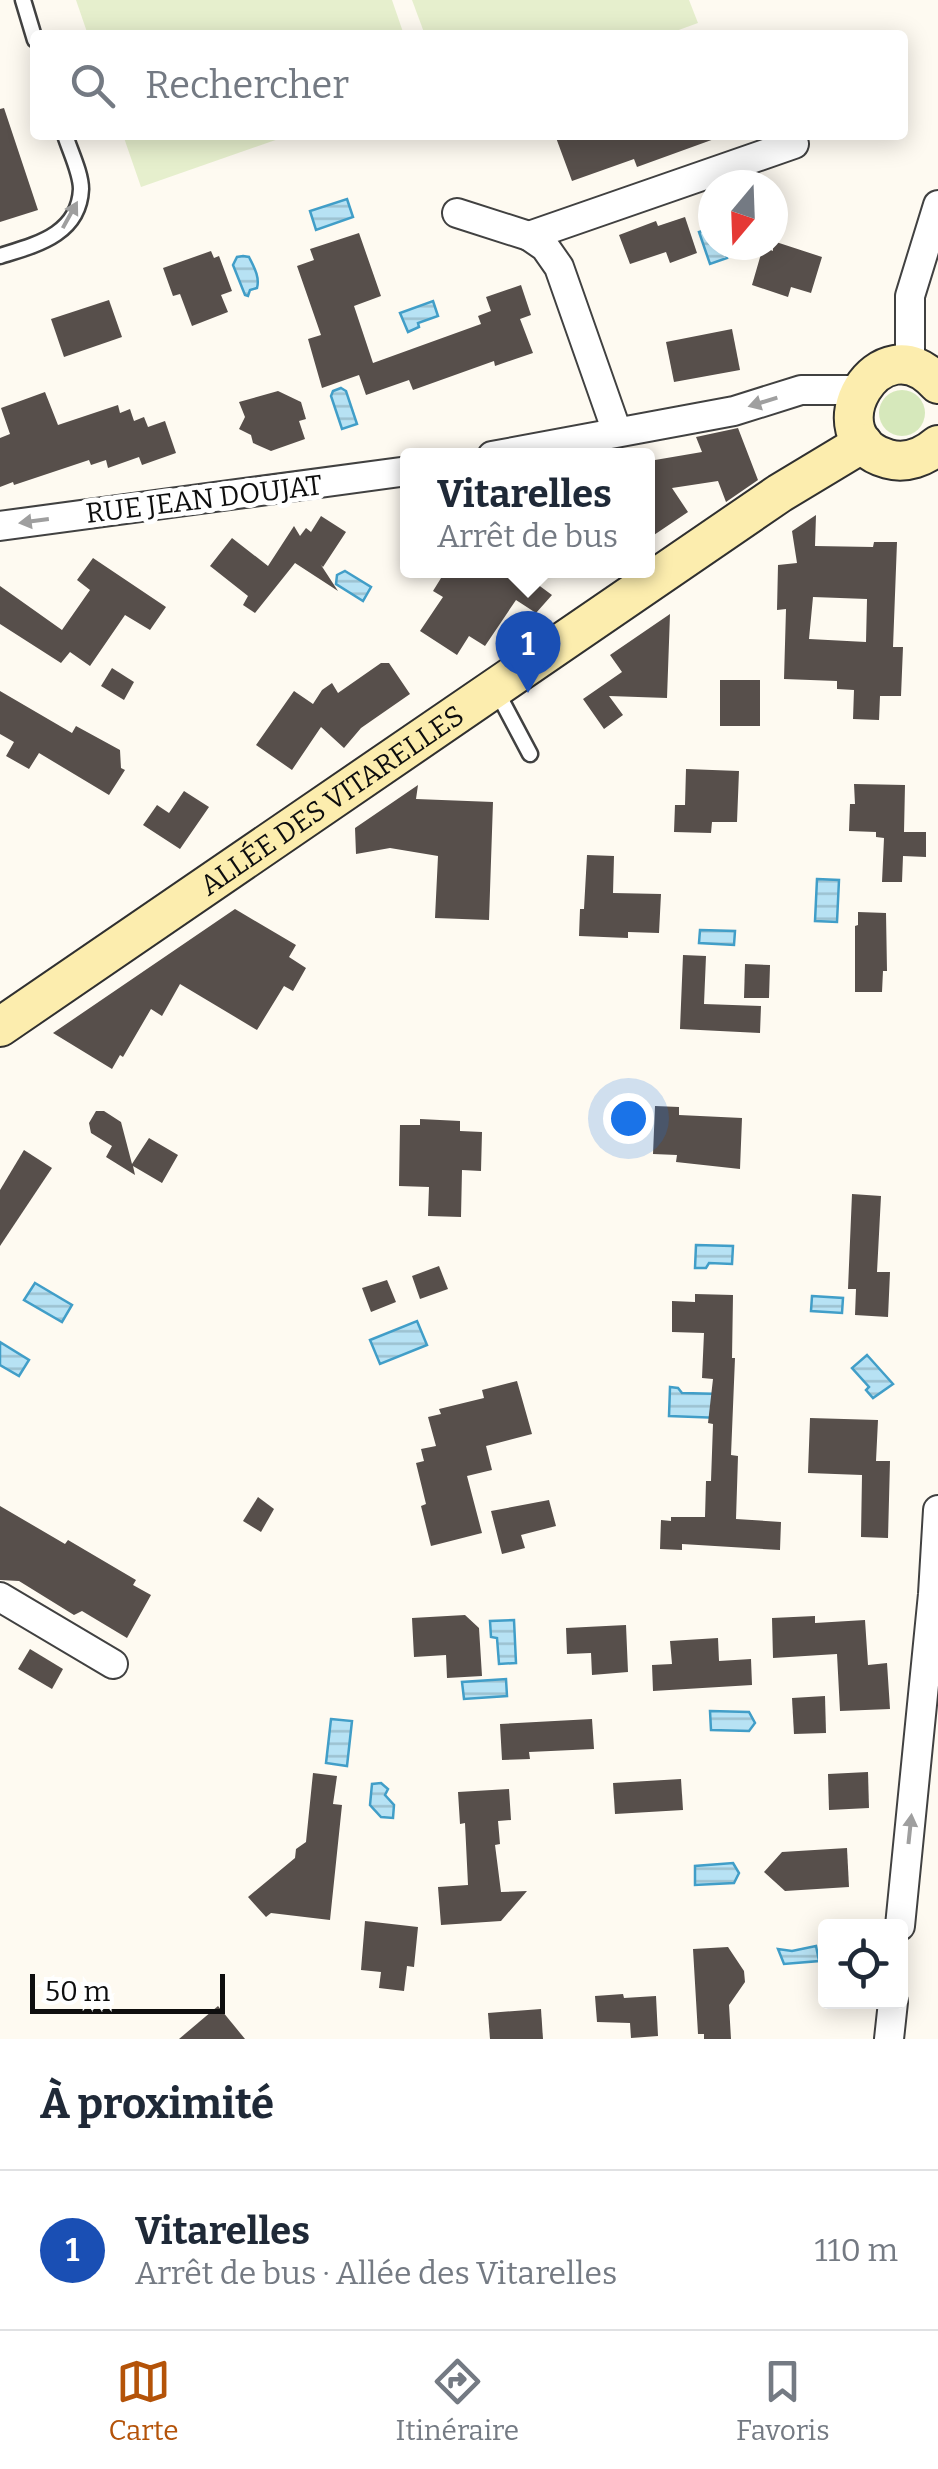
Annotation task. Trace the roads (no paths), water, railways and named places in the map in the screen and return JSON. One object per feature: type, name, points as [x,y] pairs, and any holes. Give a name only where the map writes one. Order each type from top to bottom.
[{"type":"main road","points":[[924,376],[887,368],[876,373],[859,390],[853,412],[863,442],[880,456],[900,461],[921,456],[938,445]]},
{"type":"main road","name":"ALLÉE DES VITARELLES","points":[[0,1027],[780,493],[863,442]]},
{"type":"street","points":[[529,236],[794,144]]},
{"type":"street","points":[[924,376],[910,296],[938,205]]},
{"type":"street","points":[[457,212],[529,236],[546,248],[559,268],[617,432]]},
{"type":"street","points":[[534,448],[734,410],[801,390],[859,390]]},
{"type":"street","name":"RUE JEAN DOUJAT","points":[[0,526],[400,472]]},
{"type":"street","points":[[901,1919],[934,1594],[938,1510]]},
{"type":"street","points":[[0,1596],[113,1664]]},
{"type":"street","points":[[889,2039],[892,2009]]},
{"type":"lane","points":[[22,0],[32,30]]},
{"type":"lane","points":[[0,256],[52,239],[74,215],[81,186],[67,140]]},
{"type":"lane","points":[[495,690],[530,754]]},
{"type":"water","points":[[347,199],[353,217],[316,230],[310,211]]},
{"type":"water","points":[[237,257],[249,257],[258,280],[257,288],[250,290],[248,296],[233,265]]},
{"type":"water","points":[[433,301],[438,316],[418,323],[419,327],[408,332],[400,313]]},
{"type":"water","points":[[341,388],[346,391],[357,424],[342,429],[331,396]]},
{"type":"water","points":[[345,571],[371,587],[363,601],[336,584],[337,575]]},
{"type":"water","points":[[817,879],[839,880],[837,922],[815,921]]},
{"type":"water","points":[[700,930],[735,931],[734,945],[699,943]]},
{"type":"water","points":[[696,1245],[733,1246],[732,1264],[709,1263],[706,1268],[695,1268]]},
{"type":"water","points":[[35,1283],[72,1305],[62,1322],[24,1300]]},
{"type":"water","points":[[812,1296],[843,1298],[842,1313],[811,1311]]},
{"type":"water","points":[[417,1321],[427,1345],[380,1364],[370,1340]]},
{"type":"water","points":[[0,1342],[29,1360],[19,1376],[0,1365]]},
{"type":"water","points":[[867,1355],[893,1384],[873,1398],[866,1390],[869,1387],[852,1368]]},
{"type":"water","points":[[670,1387],[682,1393],[722,1394],[721,1418],[669,1416]]},
{"type":"water","points":[[514,1620],[516,1663],[499,1664],[497,1638],[491,1637],[490,1621]]},
{"type":"water","points":[[506,1679],[507,1696],[464,1699],[462,1682]]},
{"type":"water","points":[[710,1711],[749,1712],[755,1723],[749,1731],[711,1730]]},
{"type":"water","points":[[331,1719],[352,1721],[347,1766],[326,1763]]},
{"type":"water","points":[[381,1783],[394,1805],[393,1818],[381,1817],[370,1805],[372,1784]]},
{"type":"water","points":[[733,1863],[739,1873],[734,1883],[695,1885],[695,1866]]},
{"type":"water","points":[[816,1946],[818,1961],[784,1964],[778,1949],[792,1951]]},
{"type":"place","name":"Vitarelles","points":[[528,693]]}]
